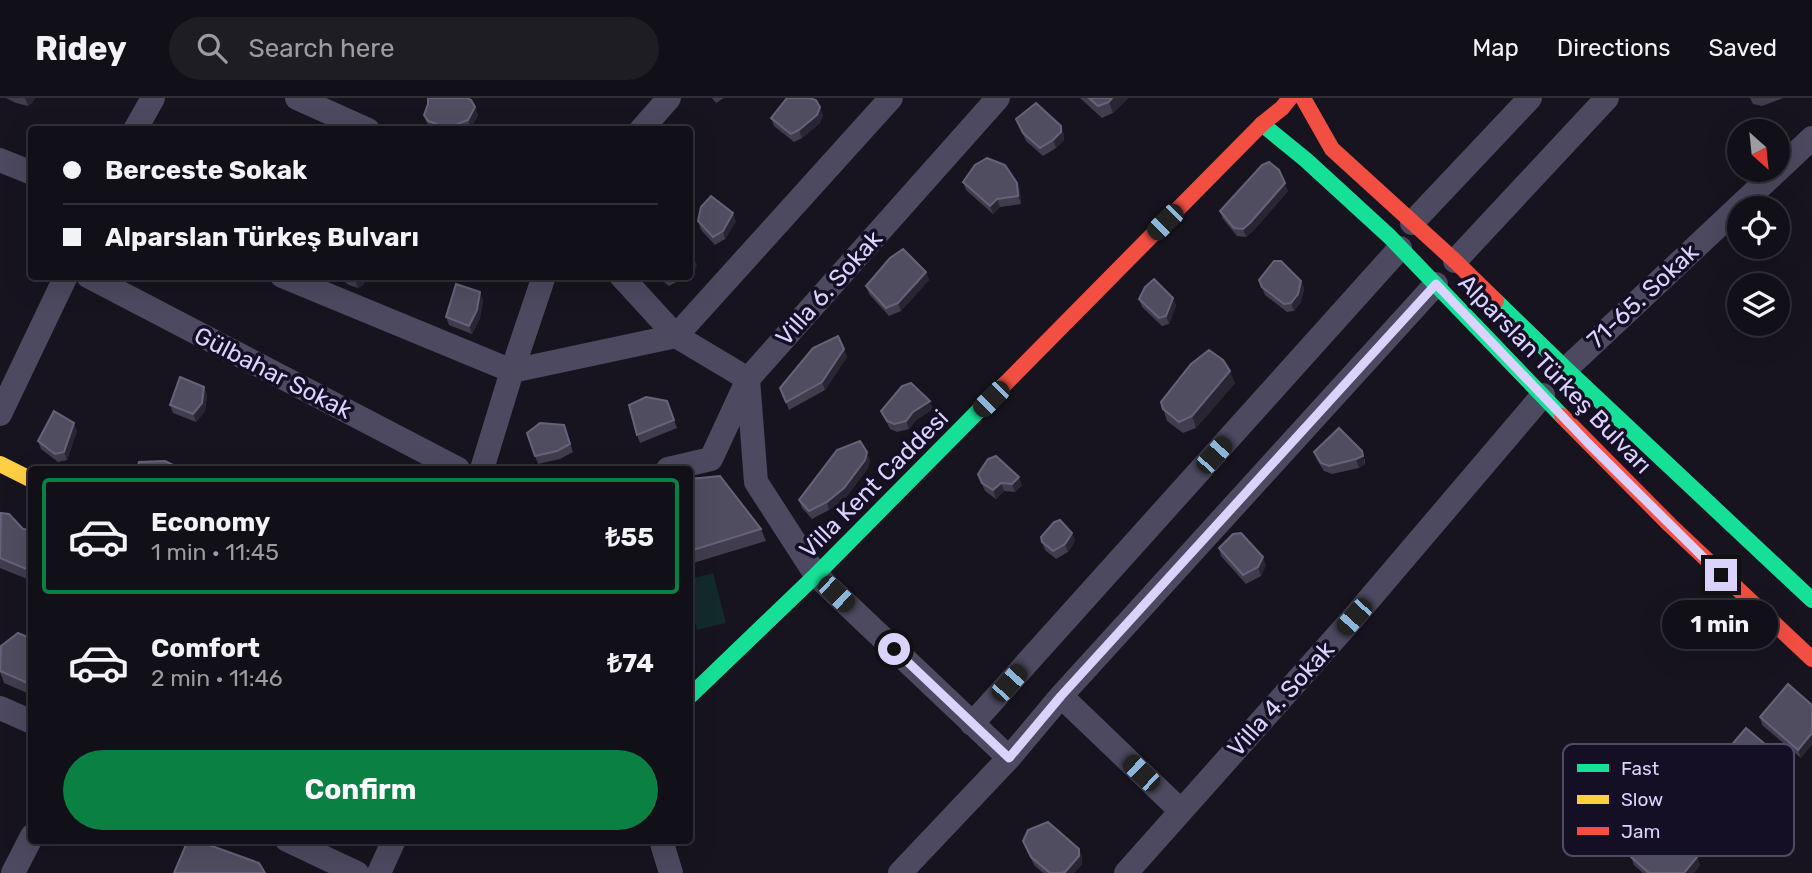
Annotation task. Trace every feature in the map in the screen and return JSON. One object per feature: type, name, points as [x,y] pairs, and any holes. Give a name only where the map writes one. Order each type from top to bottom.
[{"type":"street","points":[[137,126],[153,98]]},
{"type":"street","points":[[297,98],[359,126]]},
{"type":"street","points":[[644,126],[669,98]]},
{"type":"street","points":[[292,280],[512,371],[676,336],[891,98]]},
{"type":"street","name":"Villa 6. Sokak","points":[[681,466],[711,459],[748,379],[998,98]]},
{"type":"street","points":[[1412,223],[1531,98]]},
{"type":"street","points":[[1455,261],[1607,98]]},
{"type":"street","name":"Alparslan Türkeş Bulvarı","points":[[1286,101],[1332,149],[1455,261],[1812,600]]},
{"type":"street","name":"Villa Kent Caddesi","points":[[693,693],[816,575],[1286,101]]},
{"type":"street","name":"Alparslan Türkeş Bulvarı","points":[[1262,124],[1303,156],[1401,248],[1587,442],[1721,575],[1812,659]]},
{"type":"street","name":"71-65. Sokak","points":[[1566,369],[1812,138]]},
{"type":"street","points":[[0,160],[28,171]]},
{"type":"street","points":[[972,724],[1401,248]]},
{"type":"street","points":[[0,414],[64,280]]},
{"type":"street","name":"Gülbahar Sokak","points":[[96,280],[452,466]]},
{"type":"street","points":[[483,466],[543,280]]},
{"type":"street","points":[[625,280],[676,336],[748,379],[756,482],[816,575],[1009,758]]},
{"type":"street","points":[[900,873],[1009,758],[1061,696],[1436,284]]},
{"type":"street","name":"Villa 4. Sokak","points":[[1126,873],[1354,617],[1543,395]]},
{"type":"street","points":[[0,464],[28,478]]},
{"type":"street","points":[[701,667],[725,662]]},
{"type":"street","points":[[1061,696],[1181,811]]},
{"type":"street","points":[[0,708],[28,720]]},
{"type":"street","points":[[13,873],[28,844]]},
{"type":"street","points":[[295,844],[357,873]]},
{"type":"street","points":[[379,873],[392,844]]},
{"type":"street","points":[[662,844],[671,873]]},
{"type":"green space","points":[[713,573],[726,623],[697,630],[693,613],[693,578]]},
{"type":"building","points":[[428,98],[467,98],[475,107],[468,120],[452,126],[442,126],[428,121],[424,115]]},
{"type":"building","points":[[787,98],[809,98],[816,100],[820,107],[817,115],[791,134],[771,118]]},
{"type":"building","points":[[1089,98],[1112,98],[1098,106]]},
{"type":"building","points":[[1036,103],[1061,126],[1061,132],[1040,148],[1023,133],[1016,119]]},
{"type":"building","points":[[987,158],[1005,165],[1017,183],[1018,196],[997,199],[990,206],[963,182],[975,165]]},
{"type":"building","points":[[1269,162],[1279,170],[1285,183],[1250,223],[1243,229],[1234,228],[1220,211],[1262,165]]},
{"type":"building","points":[[711,196],[733,213],[723,231],[713,237],[698,221],[701,207]]},
{"type":"building","points":[[903,249],[926,272],[898,303],[886,308],[866,286],[890,258]]},
{"type":"building","points":[[1274,261],[1281,261],[1301,281],[1298,294],[1291,303],[1284,304],[1262,287],[1259,280]]},
{"type":"building","points":[[1154,279],[1173,298],[1166,316],[1159,318],[1139,299],[1145,287]]},
{"type":"building","points":[[456,284],[480,292],[477,310],[469,326],[446,317]]},
{"type":"building","points":[[838,336],[844,349],[822,382],[786,402],[780,388],[813,348]]},
{"type":"building","points":[[1209,350],[1223,360],[1230,371],[1192,416],[1179,422],[1163,409],[1161,402],[1191,364]]},
{"type":"building","points":[[180,377],[204,387],[202,403],[193,414],[170,405]]},
{"type":"building","points":[[911,383],[930,401],[913,412],[906,421],[894,424],[887,421],[881,411],[902,386]]},
{"type":"building","points":[[646,397],[667,401],[674,420],[637,435],[629,405]]},
{"type":"building","points":[[54,411],[74,423],[64,452],[55,454],[38,441]]},
{"type":"building","points":[[540,423],[564,425],[570,444],[557,451],[535,456],[527,433]]},
{"type":"building","points":[[1339,428],[1362,451],[1363,456],[1329,466],[1321,463],[1314,452]]},
{"type":"building","points":[[860,441],[867,452],[865,460],[844,488],[827,502],[809,511],[799,500],[837,450]]},
{"type":"building","points":[[996,456],[1019,477],[1012,484],[1001,483],[993,490],[982,483],[978,474],[988,459]]},
{"type":"building","points":[[165,461],[175,466],[138,466],[139,462]]},
{"type":"building","points":[[720,476],[761,529],[693,550],[693,479]]},
{"type":"building","points":[[1,513],[9,514],[23,529],[28,530],[28,570],[0,558]]},
{"type":"building","points":[[1060,520],[1072,533],[1065,544],[1053,551],[1042,542],[1041,537],[1054,522]]},
{"type":"building","points":[[1241,533],[1263,557],[1258,567],[1243,575],[1219,548],[1233,534]]},
{"type":"building","points":[[18,633],[28,637],[28,683],[0,671],[1,646]]},
{"type":"building","points":[[1788,684],[1812,705],[1812,733],[1798,750],[1760,717]]},
{"type":"building","points":[[1746,728],[1765,744],[1732,744]]},
{"type":"building","points":[[1048,822],[1079,849],[1079,856],[1065,872],[1050,873],[1031,857],[1023,841],[1028,830]]},
{"type":"building","points":[[186,844],[206,844],[259,863],[265,873],[174,873]]},
{"type":"building","points":[[1631,857],[1697,857],[1684,873],[1649,873]]},
{"type":"traffic: fast","points":[[1262,124],[1306,160],[1390,237],[1562,416]]},
{"type":"traffic: fast","points":[[1496,301],[1812,600]]},
{"type":"traffic: fast","points":[[693,693],[816,575],[1005,384]]},
{"type":"traffic: slow","points":[[0,464],[28,478]]},
{"type":"traffic: jam","points":[[1005,384],[1290,98]]},
{"type":"traffic: jam","points":[[1303,98],[1332,149],[1496,301]]},
{"type":"traffic: jam","points":[[1562,416],[1670,525],[1812,659]]},
{"type":"route","points":[[894,649],[1009,758],[1061,696],[1436,284],[1587,442],[1721,575]]}]
